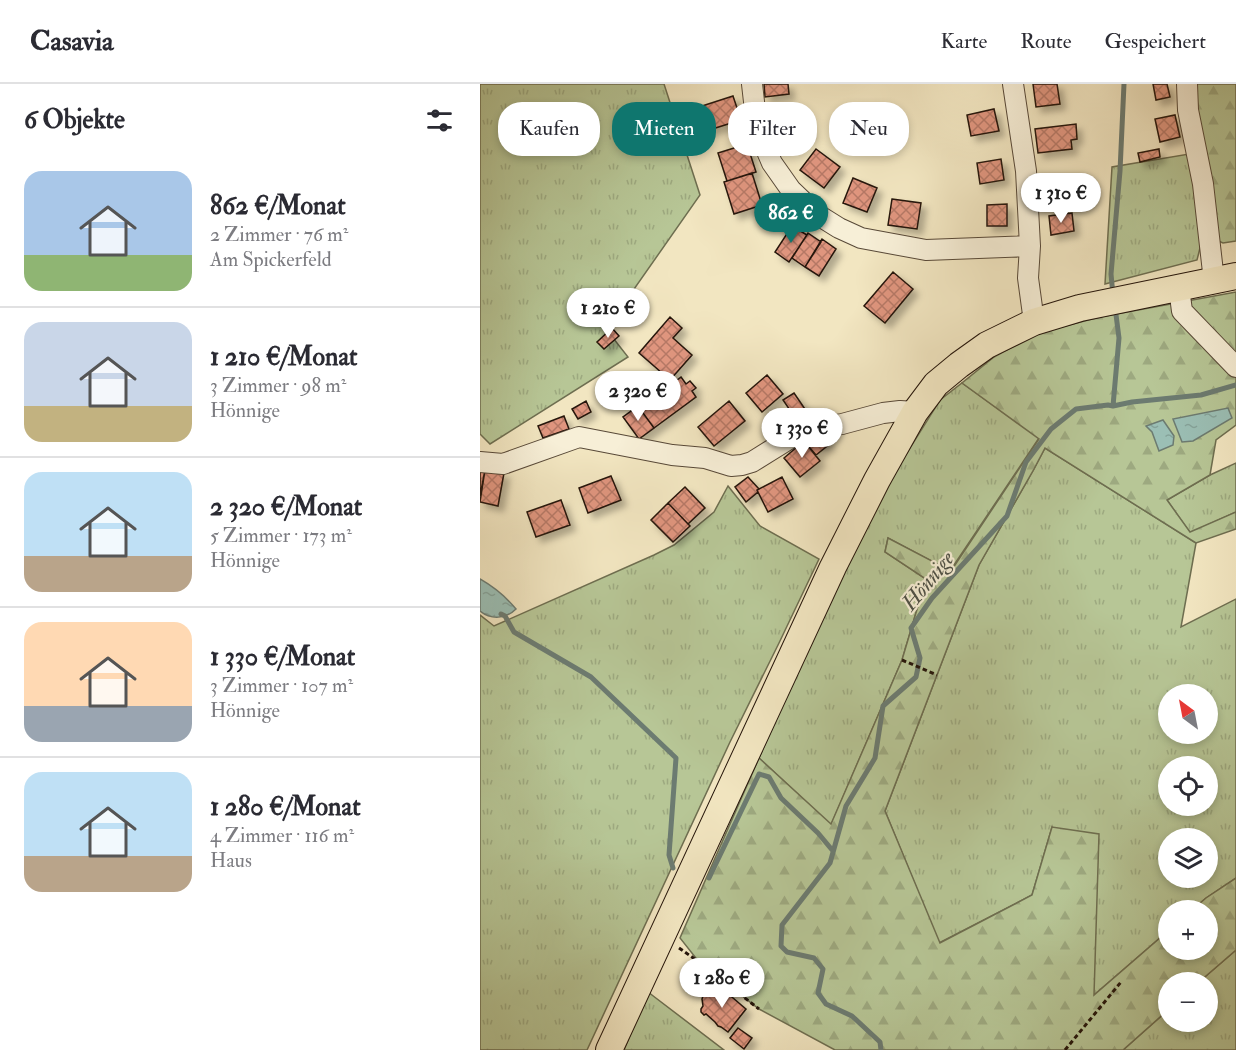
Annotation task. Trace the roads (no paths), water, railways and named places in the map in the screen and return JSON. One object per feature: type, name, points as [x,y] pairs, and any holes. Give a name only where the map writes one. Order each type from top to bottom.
[{"type":"main road","points":[[609,1050],[832,567],[915,412],[936,384],[959,364],[987,345],[1034,321],[1112,301],[1225,278]]},
{"type":"street","points":[[752,84],[757,128],[772,164],[791,190],[815,213],[839,228],[861,238],[926,250],[1030,246]]},
{"type":"street","points":[[1013,84],[1026,171],[1030,246],[1028,278],[1034,321]]},
{"type":"street","points":[[1181,84],[1203,184],[1214,267],[1225,278]]},
{"type":"street","points":[[1187,84],[1188,110]]},
{"type":"street","points":[[1179,288],[1182,311],[1236,367]]},
{"type":"street","points":[[480,462],[502,464],[579,437],[672,455],[705,458],[731,466],[742,465],[752,462],[810,429],[842,424],[883,413],[915,412]]},
{"type":"water","points":[[1228,408],[1232,418],[1193,441],[1182,442],[1173,419]]},
{"type":"water","points":[[1163,420],[1174,436],[1173,445],[1159,451],[1152,432],[1146,426]]},
{"type":"water","points":[[480,579],[500,592],[516,609],[508,615],[498,617],[489,616],[480,611]]},
{"type":"waterway","points":[[1113,295],[1111,274],[1120,171],[1124,84]]},
{"type":"waterway","points":[[1113,406],[1119,338],[1115,307]]},
{"type":"waterway","name":"Hönnige","points":[[881,1050],[880,1042],[852,1016],[826,1004],[818,993],[823,969],[814,958],[787,952],[781,946],[782,925],[830,863],[846,806],[875,758],[883,706],[916,677],[920,658],[911,628],[932,598],[1007,516],[1026,462],[1051,429],[1076,409],[1201,395],[1236,385]]},
{"type":"waterway","points":[[501,614],[505,616],[514,632],[591,677],[676,758],[669,855],[673,868]]},
{"type":"waterway","points":[[709,878],[759,774],[769,777],[781,798],[818,833],[833,851]]}]
